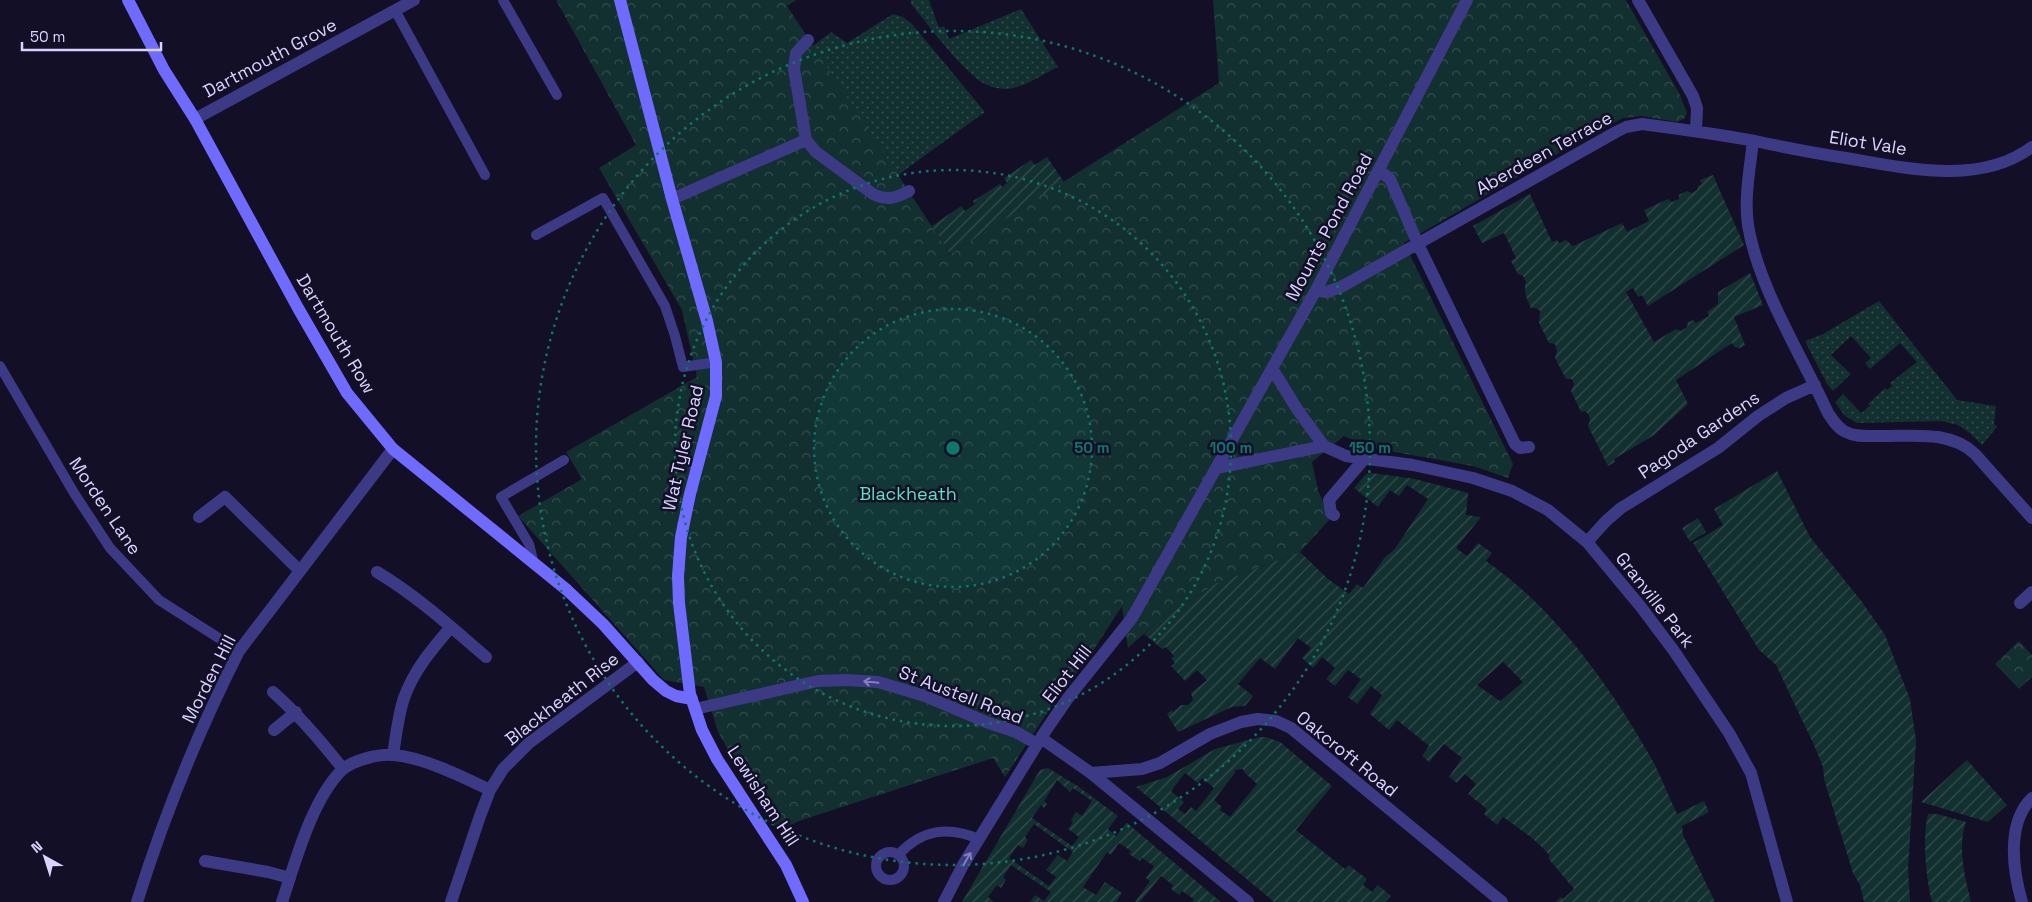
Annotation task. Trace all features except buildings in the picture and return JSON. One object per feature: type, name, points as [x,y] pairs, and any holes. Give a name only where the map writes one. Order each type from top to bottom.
[{"type":"street","name":"Dartmouth Row","points":[[128,0],[164,70],[195,119],[293,300],[347,393],[393,449],[493,531],[533,560],[596,618],[638,662]]},
{"type":"street","name":"Dartmouth Grove","points":[[195,119],[414,0]]},
{"type":"street","name":"Wat Tyler Road","points":[[620,0],[672,199],[707,321],[716,362],[716,396],[690,494],[681,537],[678,576],[679,604],[694,704]]},
{"type":"street","name":"Mounts Pond Road","points":[[1217,468],[1316,290],[1467,0]]},
{"type":"street","points":[[1638,0],[1693,96],[1697,108],[1696,131]]},
{"type":"street","points":[[808,40],[796,53],[794,69],[806,140],[816,152],[873,194],[883,199],[896,198],[909,191]]},
{"type":"street","name":"Aberdeen Terrace","points":[[1316,290],[1326,292],[1341,287],[1626,127],[1642,124],[1696,131]]},
{"type":"street","name":"Eliot Vale","points":[[1696,131],[1888,166],[1926,170],[1976,169],[2029,154]]},
{"type":"street","points":[[672,199],[806,140]]},
{"type":"street","points":[[1753,141],[1748,189],[1748,227],[1761,270],[1772,297],[1828,413],[1844,432],[1859,436],[1929,436],[1956,440],[1967,446],[2032,518]]},
{"type":"street","points":[[1379,170],[1390,179],[1418,244],[1515,444],[1520,448],[1529,447]]},
{"type":"street","points":[[1217,468],[1324,446],[1297,409],[1273,370]]},
{"type":"street","name":"Pagoda Gardens","points":[[1586,542],[1621,508],[1718,448],[1758,416],[1786,398],[1815,384]]},
{"type":"street","name":"Granville Park","points":[[1324,446],[1346,456],[1413,465],[1473,478],[1512,491],[1548,510],[1586,542],[1641,607],[1674,652],[1710,704],[1751,773],[1787,902]]},
{"type":"street","name":"Morden Hill","points":[[137,902],[175,792],[221,686],[239,651],[393,449]]},
{"type":"street","points":[[1334,516],[1331,513],[1329,500],[1365,458]]},
{"type":"street","name":"Eliot Hill","points":[[944,902],[979,839],[1039,741],[1068,698],[1132,618],[1217,468]]},
{"type":"street","points":[[199,517],[225,497],[300,571]]},
{"type":"street","points":[[377,572],[401,586],[486,657]]},
{"type":"street","points":[[2020,603],[2032,592]]},
{"type":"street","points":[[393,755],[403,700],[411,682],[434,646],[451,627]]},
{"type":"street","points":[[638,662],[666,691],[694,704]]},
{"type":"street","name":"Blackheath Rise","points":[[451,902],[490,790],[503,770],[529,743],[638,662]]},
{"type":"street","name":"St Austell Road","points":[[694,704],[818,681],[878,682],[925,696],[986,722],[1039,741],[1091,773],[1248,902]]},
{"type":"street","points":[[273,692],[296,712],[344,769]]},
{"type":"street","name":"Lewisham Hill","points":[[694,704],[702,730],[717,759],[786,865],[803,902]]},
{"type":"street","points":[[274,730],[296,712]]},
{"type":"street","name":"Oakcroft Road","points":[[1091,773],[1142,769],[1160,763],[1210,734],[1241,722],[1258,718],[1276,721],[1291,728],[1502,902]]},
{"type":"street","points":[[282,902],[300,846],[320,802],[344,769],[357,762],[393,755],[420,761],[490,790]]},
{"type":"street","points":[[2022,902],[2017,876],[2015,835],[2019,816],[2032,798]]},
{"type":"street","points":[[205,861],[268,872],[290,878]]},
{"type":"lane","points":[[503,0],[556,95]]},
{"type":"lane","points":[[395,10],[485,175]]},
{"type":"lane","points":[[536,235],[603,198],[665,306],[676,336],[683,367],[716,362]]},
{"type":"lane","name":"Morden Lane","points":[[0,366],[74,494],[110,548],[159,600],[239,651]]},
{"type":"lane","points":[[533,560],[528,544],[501,497],[564,460]]},
{"type":"lane","points":[[898,855],[922,837],[943,831],[964,833],[979,839]]},
{"type":"green space","name":"Blackheath","points":[[556,0],[796,0],[787,6],[950,254],[1219,83],[1213,0],[1626,0],[1679,93],[1687,113],[1684,119],[1677,122],[1641,116],[1623,118],[1579,141],[1404,243],[1513,464],[1508,478],[1473,466],[1372,448],[1344,436],[1312,462],[1318,490],[1330,519],[1300,552],[1217,583],[1159,620],[1128,648],[1122,606],[1091,654],[1059,695],[1005,777],[993,758],[802,820],[781,829],[771,824],[718,732],[704,687],[664,680],[518,516],[582,479],[566,452],[697,377],[682,310],[599,168],[636,145]]},
{"type":"green space","points":[[911,0],[929,0],[939,28],[944,26],[949,39],[1021,9],[1058,67],[1013,88],[1002,89],[987,85],[968,71],[951,53],[911,4]]},
{"type":"green space","points":[[893,14],[903,17],[912,24],[985,112],[898,175],[904,185],[805,52],[831,32],[847,43]]},
{"type":"green space","points":[[1047,157],[1064,182],[950,254],[932,226],[961,206],[965,211],[975,204],[973,201],[1000,184],[1002,187],[1007,183],[1004,178],[1031,160],[1035,165]]},
{"type":"green space","points":[[1713,175],[1744,245],[1648,306],[1642,295],[1638,297],[1633,288],[1626,292],[1654,342],[1676,329],[1681,331],[1687,327],[1688,321],[1693,320],[1696,323],[1709,316],[1707,312],[1718,304],[1718,292],[1750,273],[1763,305],[1734,317],[1745,345],[1740,348],[1735,347],[1732,343],[1676,380],[1688,404],[1654,435],[1614,459],[1615,462],[1608,466],[1588,426],[1589,415],[1585,411],[1581,412],[1571,391],[1574,385],[1572,379],[1566,379],[1555,358],[1557,351],[1555,344],[1549,343],[1539,323],[1540,311],[1536,308],[1531,308],[1525,292],[1526,282],[1523,276],[1518,274],[1511,261],[1516,258],[1504,233],[1482,243],[1473,226],[1530,194],[1552,242],[1557,240],[1559,243],[1566,240],[1573,246],[1622,223],[1627,232],[1649,221],[1644,210],[1668,199],[1672,202],[1679,199],[1679,195],[1687,191],[1692,193],[1702,184],[1700,180]]},
{"type":"green space","points":[[1879,301],[1957,400],[1996,406],[1994,424],[1997,427],[1982,445],[1958,425],[1941,421],[1857,423],[1844,415],[1835,402],[1843,394],[1861,413],[1870,406],[1868,404],[1885,388],[1887,390],[1892,386],[1890,383],[1917,362],[1900,343],[1870,369],[1865,363],[1871,358],[1851,336],[1831,355],[1851,374],[1833,391],[1827,384],[1805,341],[1823,334]]},
{"type":"green space","points":[[1777,471],[1810,537],[1862,602],[1885,635],[1910,699],[1916,741],[1908,869],[1910,902],[1864,902],[1824,779],[1823,767],[1776,665],[1759,650],[1693,543],[1723,525],[1714,509]]},
{"type":"green space","points":[[1372,473],[1415,479],[1468,493],[1466,515],[1481,517],[1456,548],[1467,556],[1478,543],[1492,553],[1486,561],[1537,603],[1582,654],[1639,737],[1655,765],[1677,814],[1704,801],[1709,812],[1682,826],[1683,835],[1715,902],[1555,902],[1561,897],[1563,899],[1574,889],[1548,858],[1550,856],[1534,840],[1503,817],[1497,825],[1484,814],[1487,809],[1468,794],[1476,784],[1465,774],[1457,783],[1449,777],[1462,758],[1444,744],[1429,762],[1422,756],[1429,746],[1397,720],[1389,730],[1370,714],[1382,695],[1371,686],[1357,704],[1348,697],[1361,679],[1348,670],[1335,686],[1326,679],[1335,668],[1322,657],[1313,668],[1302,658],[1311,648],[1298,638],[1275,669],[1260,658],[1238,684],[1253,696],[1245,706],[1232,707],[1178,732],[1167,714],[1172,710],[1173,712],[1181,705],[1188,705],[1193,700],[1191,693],[1207,680],[1197,670],[1185,681],[1171,666],[1175,663],[1171,658],[1174,656],[1166,647],[1162,649],[1144,634],[1159,620],[1217,583],[1300,552],[1328,579],[1349,594],[1357,584],[1363,588],[1385,557],[1394,550],[1428,499],[1407,485],[1399,496],[1390,490],[1378,507],[1354,488],[1366,474]],"holes":[[[1503,662],[1523,682],[1500,701],[1477,685]]]},
{"type":"green space","points":[[1698,518],[1706,532],[1690,542],[1682,528]]},
{"type":"green space","points":[[2019,641],[2032,655],[2032,677],[2019,689],[1995,664]]},
{"type":"green space","points":[[1260,737],[1280,742],[1332,786],[1296,830],[1345,869],[1349,865],[1367,879],[1363,885],[1372,892],[1378,885],[1391,896],[1385,902],[1274,902],[1136,787],[1167,777],[1215,749]],"holes":[[[1243,769],[1257,784],[1230,817],[1220,810],[1222,807],[1214,800],[1235,773],[1235,770]],[[1185,773],[1198,783],[1202,778],[1214,788],[1196,811],[1191,807],[1185,814],[1178,809],[1184,802],[1171,791]]]},
{"type":"green space","points":[[1967,760],[2007,805],[1988,822],[1921,802]]},
{"type":"green space","points":[[1048,768],[1079,787],[1118,816],[1108,829],[1116,836],[1127,823],[1221,902],[1192,902],[1194,899],[1182,891],[1179,895],[1171,889],[1173,885],[1161,876],[1140,902],[1135,902],[1150,881],[1146,878],[1154,866],[1142,858],[1140,861],[1129,854],[1131,851],[1119,843],[1111,855],[1107,852],[1083,887],[1096,895],[1105,882],[1122,893],[1116,902],[1030,902],[1035,895],[1044,901],[1051,892],[1011,865],[1003,877],[1006,880],[1001,888],[997,885],[988,897],[994,902],[962,902],[1040,770]],"holes":[[[1057,780],[1070,792],[1073,788],[1092,801],[1082,816],[1076,812],[1071,820],[1073,822],[1068,829],[1079,837],[1072,846],[1032,818],[1041,805],[1044,808],[1047,804],[1044,801]],[[1034,824],[1073,852],[1067,861],[1058,855],[1046,870],[1056,877],[1049,886],[1009,858],[1018,845],[1023,848],[1028,840],[1025,837]]]},
{"type":"green space","points":[[1928,814],[1937,814],[1966,822],[1963,832],[1962,852],[1964,872],[1971,902],[1932,902],[1925,858],[1925,835]]}]
